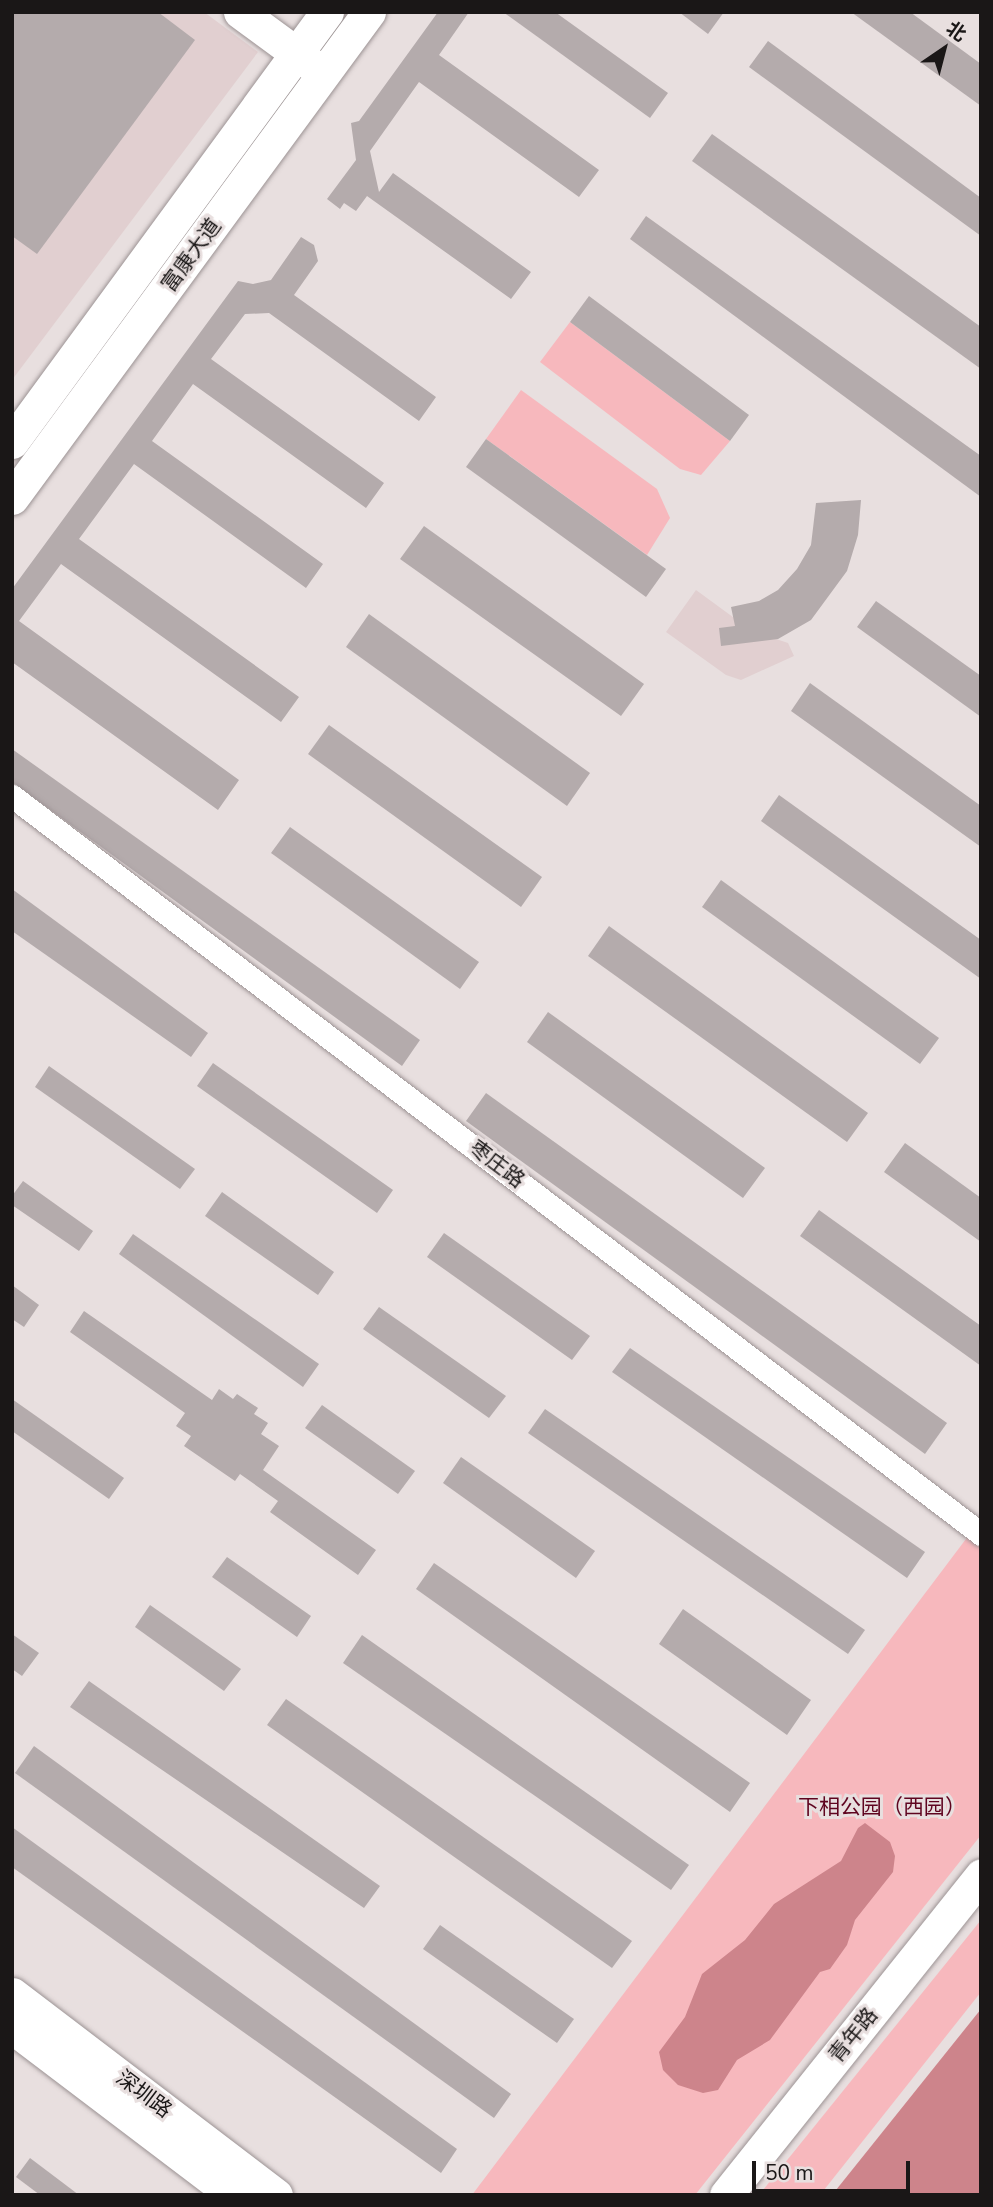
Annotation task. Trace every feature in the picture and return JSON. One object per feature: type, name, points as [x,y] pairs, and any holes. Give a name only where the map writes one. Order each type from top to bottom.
[{"type":"street","points":[[240,12],[311,34]]},
{"type":"street","points":[[278,12],[311,34],[331,65]]},
{"type":"street","name":"富康大道","points":[[12,498],[369,12]]},
{"type":"street","name":"富康大道","points":[[12,442],[311,34]]},
{"type":"street","name":"枣庄路","points":[[12,796],[981,1534]]},
{"type":"street","name":"青年路","points":[[726,2195],[981,1875]]},
{"type":"street","name":"青年路","points":[[742,2195],[981,1895]]},
{"type":"street","name":"深圳路","points":[[12,1994],[276,2195]]},
{"type":"street","name":"深圳路","points":[[12,2027],[233,2195]]},
{"type":"shaded area","points":[[12,12],[204,12],[258,52],[12,380]]},
{"type":"shaded area","points":[[696,590],[752,631],[788,643],[794,656],[741,680],[726,675],[666,632]]},
{"type":"shaded area","points":[[865,1823],[890,1842],[895,1856],[893,1872],[855,1920],[847,1945],[830,1969],[820,1972],[770,2040],[737,2060],[718,2090],[703,2093],[678,2085],[663,2070],[659,2052],[685,2017],[702,1974],[745,1940],[774,1904],[841,1861],[858,1828]]},
{"type":"shaded area","points":[[981,2009],[981,2195],[832,2195]]},
{"type":"green space","points":[[570,322],[730,441],[701,475],[680,469],[540,362]]},
{"type":"green space","points":[[521,390],[657,489],[670,518],[647,555],[486,439]]},
{"type":"green space","name":"下相公园（西园）","points":[[981,1519],[981,1835],[695,2195],[472,2195]]},
{"type":"green space","points":[[981,1920],[981,1992],[820,2195],[759,2195]]},
{"type":"building","points":[[12,12],[158,12],[195,40],[37,254],[12,236]]},
{"type":"building","points":[[438,12],[469,12],[439,55],[599,170],[579,197],[419,82],[370,151],[379,192],[393,173],[531,272],[511,299],[367,196],[356,211],[344,203],[340,209],[327,199],[356,160],[351,123],[359,121]]},
{"type":"building","points":[[503,12],[555,12],[668,93],[650,118]]},
{"type":"building","points":[[679,12],[724,12],[708,34]]},
{"type":"building","points":[[851,12],[910,12],[981,64],[981,106]]},
{"type":"building","points":[[768,41],[981,198],[981,236],[749,67]]},
{"type":"building","points":[[712,134],[981,327],[981,369],[692,161]]},
{"type":"building","points":[[646,216],[981,456],[981,497],[630,239]]},
{"type":"building","points":[[301,237],[314,245],[318,261],[294,295],[436,397],[419,421],[269,313],[245,314],[211,359],[384,483],[366,508],[193,384],[152,441],[323,564],[306,588],[134,464],[79,539],[299,697],[281,722],[61,564],[19,621],[239,780],[218,810],[12,662],[12,589],[238,281],[253,284],[271,280]]},
{"type":"building","points":[[589,296],[749,415],[730,441],[570,322]]},
{"type":"building","points":[[486,439],[666,569],[646,597],[466,467]]},
{"type":"building","points":[[861,500],[858,535],[847,571],[811,620],[778,639],[721,646],[719,628],[735,626],[731,607],[759,601],[778,590],[797,569],[811,545],[816,503]]},
{"type":"building","points":[[424,526],[644,684],[621,716],[400,559]]},
{"type":"building","points":[[876,601],[981,676],[981,717],[857,627]]},
{"type":"building","points":[[369,614],[590,773],[567,806],[346,647]]},
{"type":"building","points":[[810,683],[981,806],[981,847],[791,711]]},
{"type":"building","points":[[329,725],[542,877],[521,907],[308,754]]},
{"type":"building","points":[[12,749],[420,1040],[402,1066],[12,782]]},
{"type":"building","points":[[779,795],[981,940],[981,979],[761,821]]},
{"type":"building","points":[[290,827],[479,962],[460,989],[271,853]]},
{"type":"building","points":[[721,880],[939,1038],[920,1064],[702,907]]},
{"type":"building","points":[[12,889],[208,1033],[191,1057],[12,931]]},
{"type":"building","points":[[609,926],[868,1113],[847,1142],[588,956]]},
{"type":"building","points":[[548,1012],[765,1168],[743,1198],[527,1042]]},
{"type":"building","points":[[213,1063],[393,1190],[377,1213],[197,1086]]},
{"type":"building","points":[[49,1066],[195,1169],[180,1189],[35,1087]]},
{"type":"building","points":[[486,1093],[947,1423],[925,1454],[466,1121]]},
{"type":"building","points":[[905,1143],[981,1198],[981,1242],[884,1172]]},
{"type":"building","points":[[23,1181],[93,1231],[79,1251],[12,1205],[12,1196]]},
{"type":"building","points":[[222,1192],[334,1272],[318,1295],[205,1216]]},
{"type":"building","points":[[819,1210],[981,1326],[981,1366],[800,1236]]},
{"type":"building","points":[[444,1233],[590,1336],[572,1360],[427,1257]]},
{"type":"building","points":[[133,1234],[319,1364],[303,1387],[119,1254]]},
{"type":"building","points":[[12,1285],[39,1305],[24,1327],[12,1319]]},
{"type":"building","points":[[379,1307],[506,1396],[489,1418],[363,1329]]},
{"type":"building","points":[[84,1311],[212,1400],[219,1389],[233,1399],[237,1394],[258,1408],[254,1414],[268,1423],[261,1434],[279,1446],[263,1470],[376,1550],[358,1575],[270,1512],[278,1501],[240,1474],[235,1481],[184,1446],[191,1436],[176,1426],[185,1413],[70,1332]]},
{"type":"building","points":[[630,1348],[925,1552],[907,1578],[612,1372]]},
{"type":"building","points":[[12,1399],[124,1478],[109,1499],[12,1431]]},
{"type":"building","points":[[322,1405],[415,1471],[398,1494],[305,1428]]},
{"type":"building","points":[[545,1409],[865,1630],[848,1654],[528,1433]]},
{"type":"building","points":[[461,1457],[595,1551],[576,1578],[443,1483]]},
{"type":"building","points":[[227,1557],[311,1616],[297,1637],[212,1577]]},
{"type":"building","points":[[434,1563],[750,1783],[730,1812],[416,1589]]},
{"type":"building","points":[[150,1605],[241,1669],[224,1691],[135,1627]]},
{"type":"building","points":[[683,1609],[811,1700],[787,1735],[659,1644]]},
{"type":"building","points":[[12,1634],[39,1653],[22,1676],[12,1669]]},
{"type":"building","points":[[362,1635],[689,1865],[671,1890],[343,1663]]},
{"type":"building","points":[[89,1681],[380,1886],[364,1908],[70,1707]]},
{"type":"building","points":[[286,1699],[632,1941],[612,1968],[267,1725]]},
{"type":"building","points":[[34,1746],[511,2094],[494,2118],[15,1773]]},
{"type":"building","points":[[12,1827],[457,2149],[441,2173],[12,1867]]},
{"type":"building","points":[[440,1925],[574,2019],[557,2043],[423,1949]]},
{"type":"building","points":[[30,2158],[79,2195],[40,2195],[16,2177]]}]
